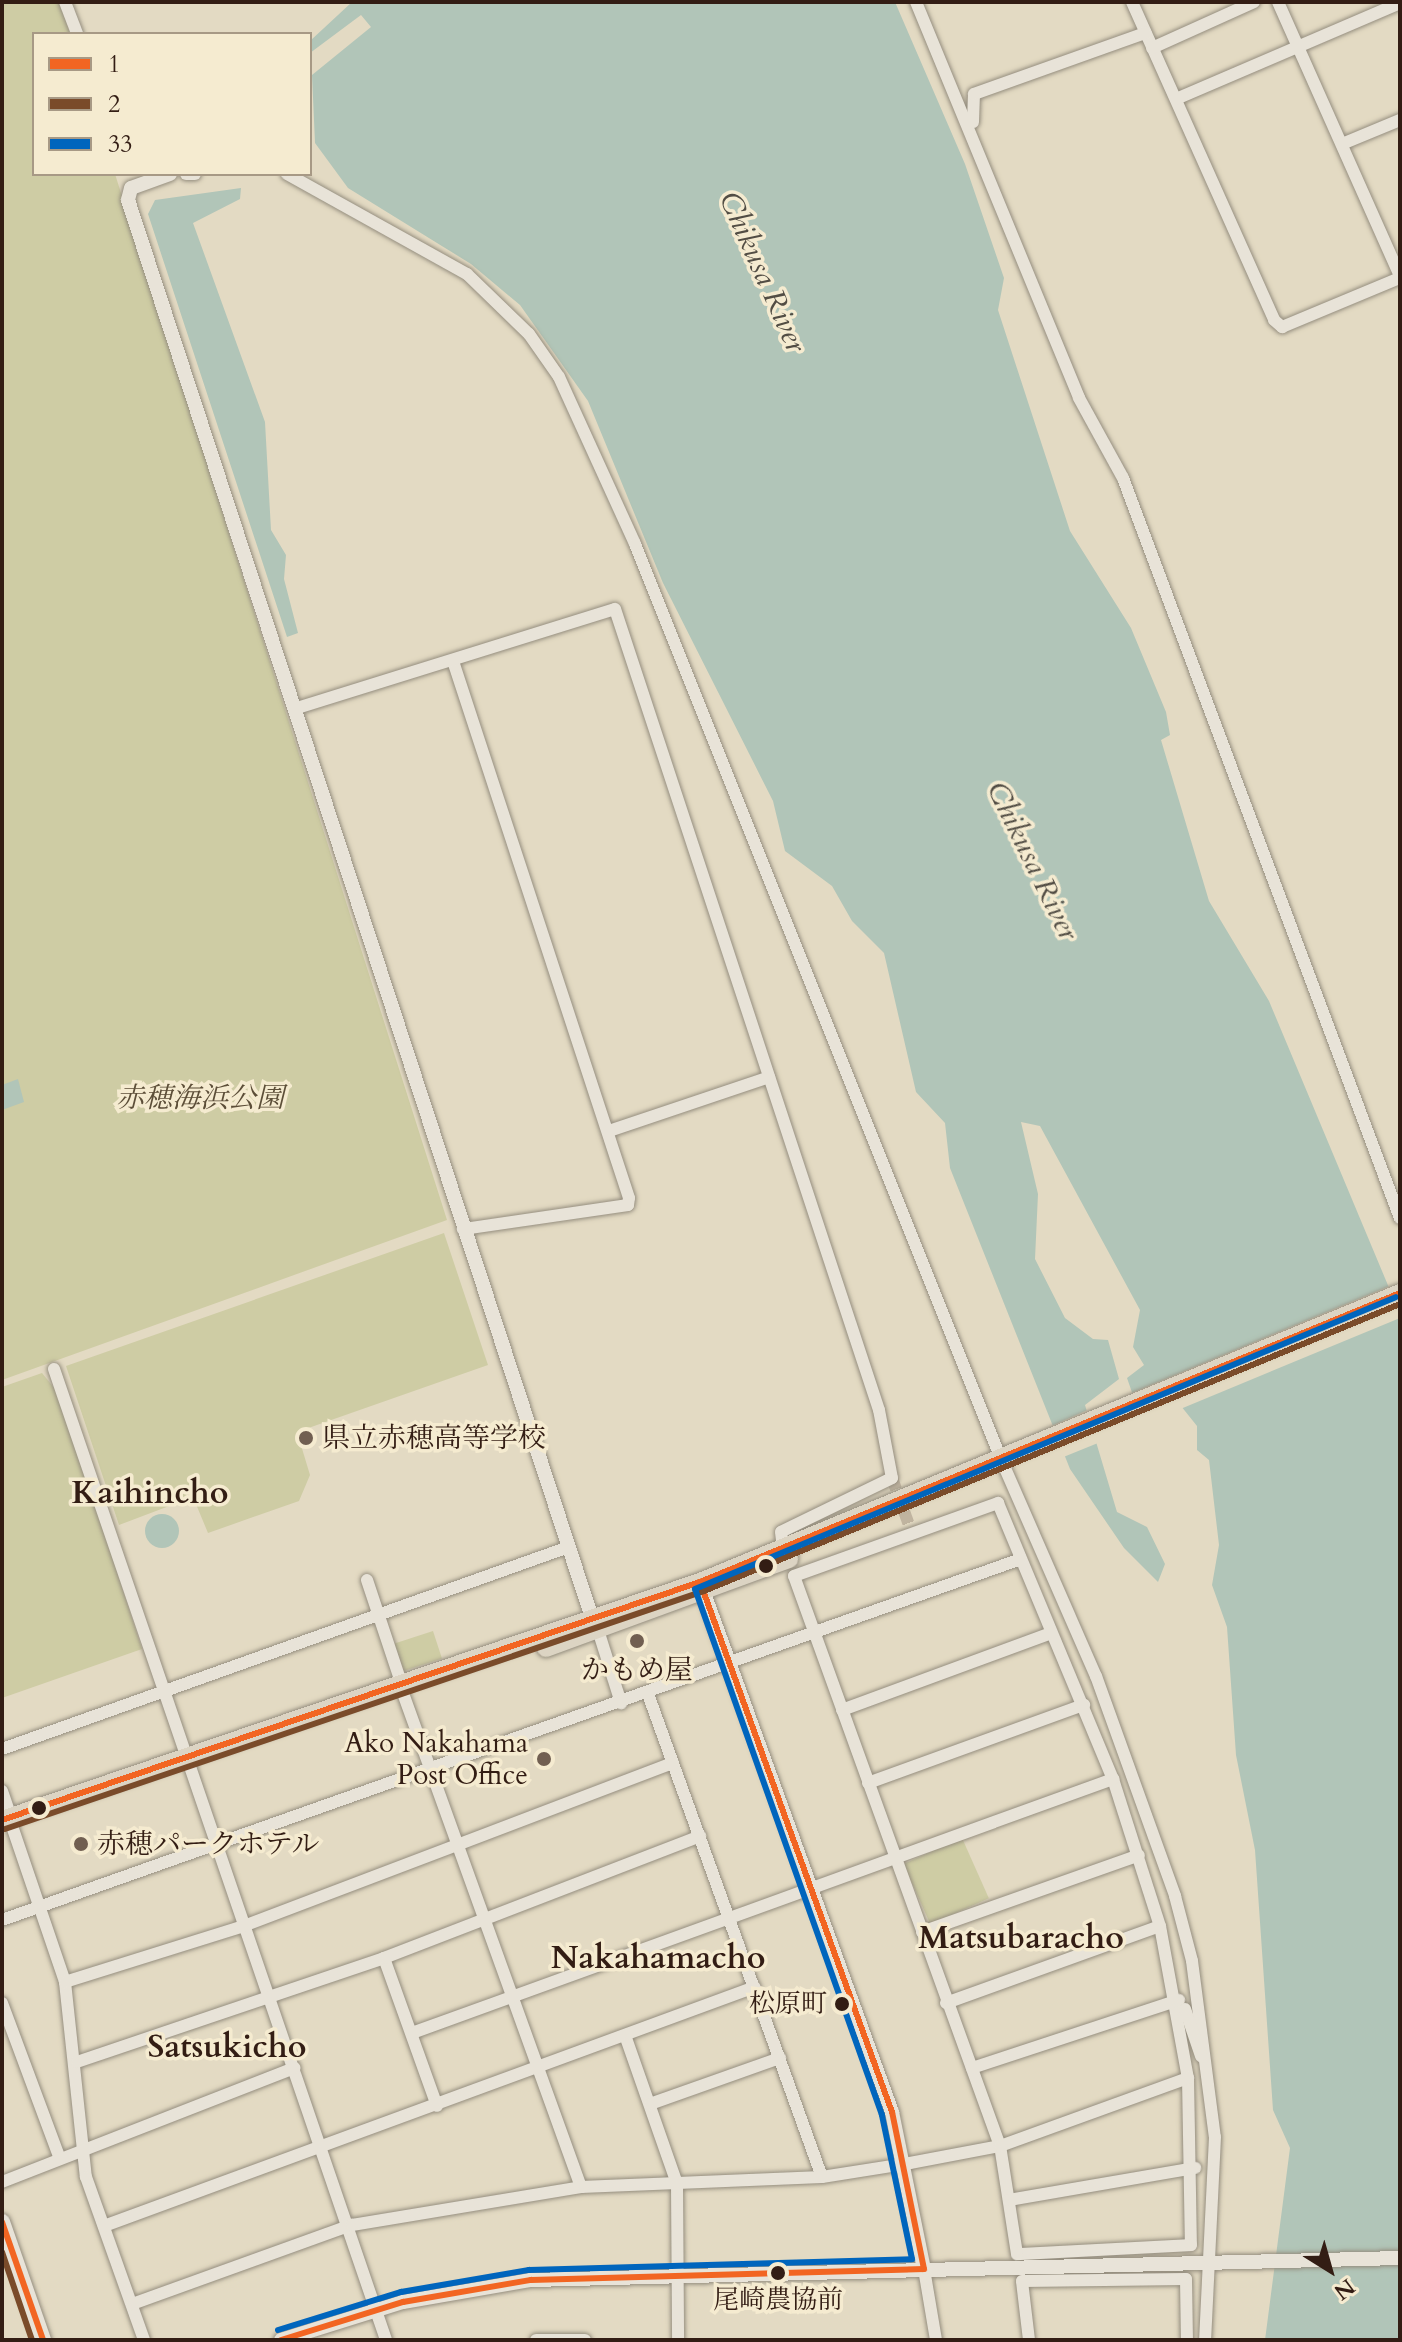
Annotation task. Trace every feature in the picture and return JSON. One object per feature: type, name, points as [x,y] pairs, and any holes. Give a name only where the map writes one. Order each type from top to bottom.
[{"type":"main road","points":[[7,1825],[789,1561],[1007,1462],[1400,1293]]},
{"type":"main road","points":[[1007,1462],[1400,1306]]},
{"type":"main road","points":[[2,2222],[43,2340]]},
{"type":"street","points":[[65,2],[76,32]]},
{"type":"street","points":[[916,2],[986,164],[1079,398],[1123,478],[1400,1218]]},
{"type":"street","points":[[1132,2],[1274,320],[1282,327],[1400,277],[1278,2]]},
{"type":"street","points":[[1152,48],[1254,2]]},
{"type":"street","points":[[1176,99],[1400,3]]},
{"type":"street","points":[[986,164],[970,112],[974,94],[1145,33]]},
{"type":"street","points":[[1342,144],[1400,120]]},
{"type":"street","points":[[164,176],[131,188],[128,200],[566,1548],[621,1703]]},
{"type":"street","points":[[291,176],[467,274],[529,334],[587,435],[1146,1804],[1192,1961],[1211,2083],[1212,2263],[1205,2340]]},
{"type":"street","points":[[294,709],[615,609],[879,1410],[892,1478],[781,1532],[813,1634],[1000,2146],[1017,2254],[1191,2245],[1195,2168],[1179,2000]]},
{"type":"street","points":[[453,661],[609,1131],[628,1205],[463,1229]]},
{"type":"street","points":[[609,1131],[769,1077]]},
{"type":"street","points":[[54,1369],[241,1927],[352,2225],[386,2340]]},
{"type":"street","points":[[789,1561],[998,1503],[1113,1779],[1139,1855],[1179,2000],[1211,2083]]},
{"type":"street","points":[[2,1749],[566,1548]]},
{"type":"street","points":[[2,1920],[431,1773],[1021,1559]]},
{"type":"street","points":[[367,1580],[457,1849],[581,2187]]},
{"type":"street","points":[[702,1588],[812,1887],[905,2164],[936,2340]]},
{"type":"street","points":[[842,1710],[1051,1633]]},
{"type":"street","points":[[648,1694],[822,2177]]},
{"type":"street","points":[[868,1783],[1084,1705]]},
{"type":"street","points":[[65,1982],[241,1927],[457,1849],[673,1763]]},
{"type":"street","points":[[412,2033],[1113,1779]]},
{"type":"street","points":[[2,1791],[7,1825],[41,1906],[65,1982],[77,2062],[83,2152],[104,2226],[144,2340]]},
{"type":"street","points":[[77,2062],[384,1958],[700,1836]]},
{"type":"street","points":[[922,1932],[1139,1855]]},
{"type":"street","points":[[946,2003],[1160,1926]]},
{"type":"street","points":[[384,1958],[437,2106]]},
{"type":"street","points":[[104,2226],[539,2071],[755,1987]]},
{"type":"street","points":[[972,2068],[1179,2000]]},
{"type":"street","points":[[2,2003],[60,2159]]},
{"type":"street","points":[[626,2038],[677,2184],[678,2340]]},
{"type":"street","points":[[650,2104],[780,2058]]},
{"type":"street","points":[[2,2182],[295,2068]]},
{"type":"street","points":[[132,2304],[352,2225],[581,2187],[822,2177],[905,2164],[1000,2146],[1188,2078]]},
{"type":"street","points":[[1009,2200],[1195,2168]]},
{"type":"street","points":[[281,2340],[377,2310],[531,2280],[1400,2258]]},
{"type":"street","points":[[1029,2340],[1022,2281],[1186,2279],[1187,2340]]},
{"type":"street","points":[[536,2340],[585,2340]]},
{"type":"green space","name":"赤穂海浜公園","points":[[2,2],[60,2],[69,32],[32,32],[32,176],[116,176],[447,1220],[2,1380]]},
{"type":"green space","points":[[444,1233],[488,1365],[297,1432],[310,1475],[299,1501],[208,1533],[193,1497],[119,1525],[66,1366]]},
{"type":"green space","points":[[42,1373],[59,1394],[142,1649],[2,1698],[2,1387]]},
{"type":"green space","points":[[433,1631],[442,1659],[402,1672],[393,1644]]},
{"type":"green space","points":[[962,1838],[989,1898],[930,1924],[904,1864]]},
{"type":"water","name":"Chikusa River","points":[[352,2],[895,2],[965,164],[1004,278],[998,310],[1070,531],[1131,628],[1166,712],[1170,735],[1161,740],[1209,901],[1269,1001],[1400,1314],[1400,2340],[1265,2340],[1290,2148],[1273,2110],[1255,1850],[1236,1755],[1227,1627],[1212,1585],[1219,1545],[1209,1460],[1197,1450],[1197,1426],[1181,1406],[1135,1401],[1127,1378],[1144,1365],[1133,1347],[1140,1310],[1040,1126],[1021,1122],[1038,1194],[1035,1259],[1065,1318],[1093,1339],[1108,1340],[1119,1379],[1085,1405],[1117,1512],[1147,1527],[1165,1564],[1158,1582],[1124,1548],[1070,1469],[950,1168],[945,1123],[916,1092],[884,953],[852,921],[832,886],[785,851],[773,801],[663,583],[588,401],[520,305],[471,264],[348,188],[315,143],[312,75],[371,27],[361,15],[312,52],[312,39]]},
{"type":"water","points":[[241,188],[240,199],[193,223],[265,422],[271,530],[286,555],[284,579],[298,633],[287,637],[148,214],[155,200]]},
{"type":"water","points":[[18,1079],[24,1102],[2,1110],[2,1085]]},
{"type":"water","points":[[162,1514],[174,1519],[179,1531],[174,1543],[162,1548],[150,1543],[145,1531],[150,1519]]},
{"type":"pier","points":[[1392,1285],[1400,1318],[1178,1410],[1132,1402],[1129,1394]]},
{"type":"pier","points":[[1090,1409],[1098,1443],[1061,1458],[1049,1427]]},
{"type":"tunnel","points":[[892,1478],[909,1525]]},
{"type":"transit line","name":"1","points":[[2,1820],[700,1582],[1400,1293]]},
{"type":"transit line","name":"33","points":[[278,2330],[401,2292],[529,2270],[912,2259],[882,2115],[695,1589],[1396,1297]]},
{"type":"transit line","name":"2","points":[[5,1829],[704,1591],[1400,1304]]},
{"type":"transit line","name":"1","points":[[281,2340],[403,2302],[531,2280],[924,2269],[892,2112],[700,1582]]},
{"type":"transit line","name":"1","points":[[2,2222],[43,2340]]},
{"type":"transit line","name":"2","points":[[2,2252],[32,2340]]},
{"type":"place","name":"県立赤穂高等学校","points":[[306,1438]]},
{"type":"place","name":"かもめ屋","points":[[637,1641]]},
{"type":"place","name":"Ako Nakahama Post Office","points":[[544,1759]]},
{"type":"place","name":"赤穂パークホテル","points":[[81,1844]]},
{"type":"place","name":"松原町","points":[[842,2004]]},
{"type":"place","name":"尾崎農協前","points":[[778,2273]]},
{"type":"district","name":"Kaihincho","points":[[150,1493]]},
{"type":"district","name":"Matsubaracho","points":[[1021,1938]]},
{"type":"district","name":"Nakahamacho","points":[[658,1958]]},
{"type":"district","name":"Satsukicho","points":[[227,2047]]}]
